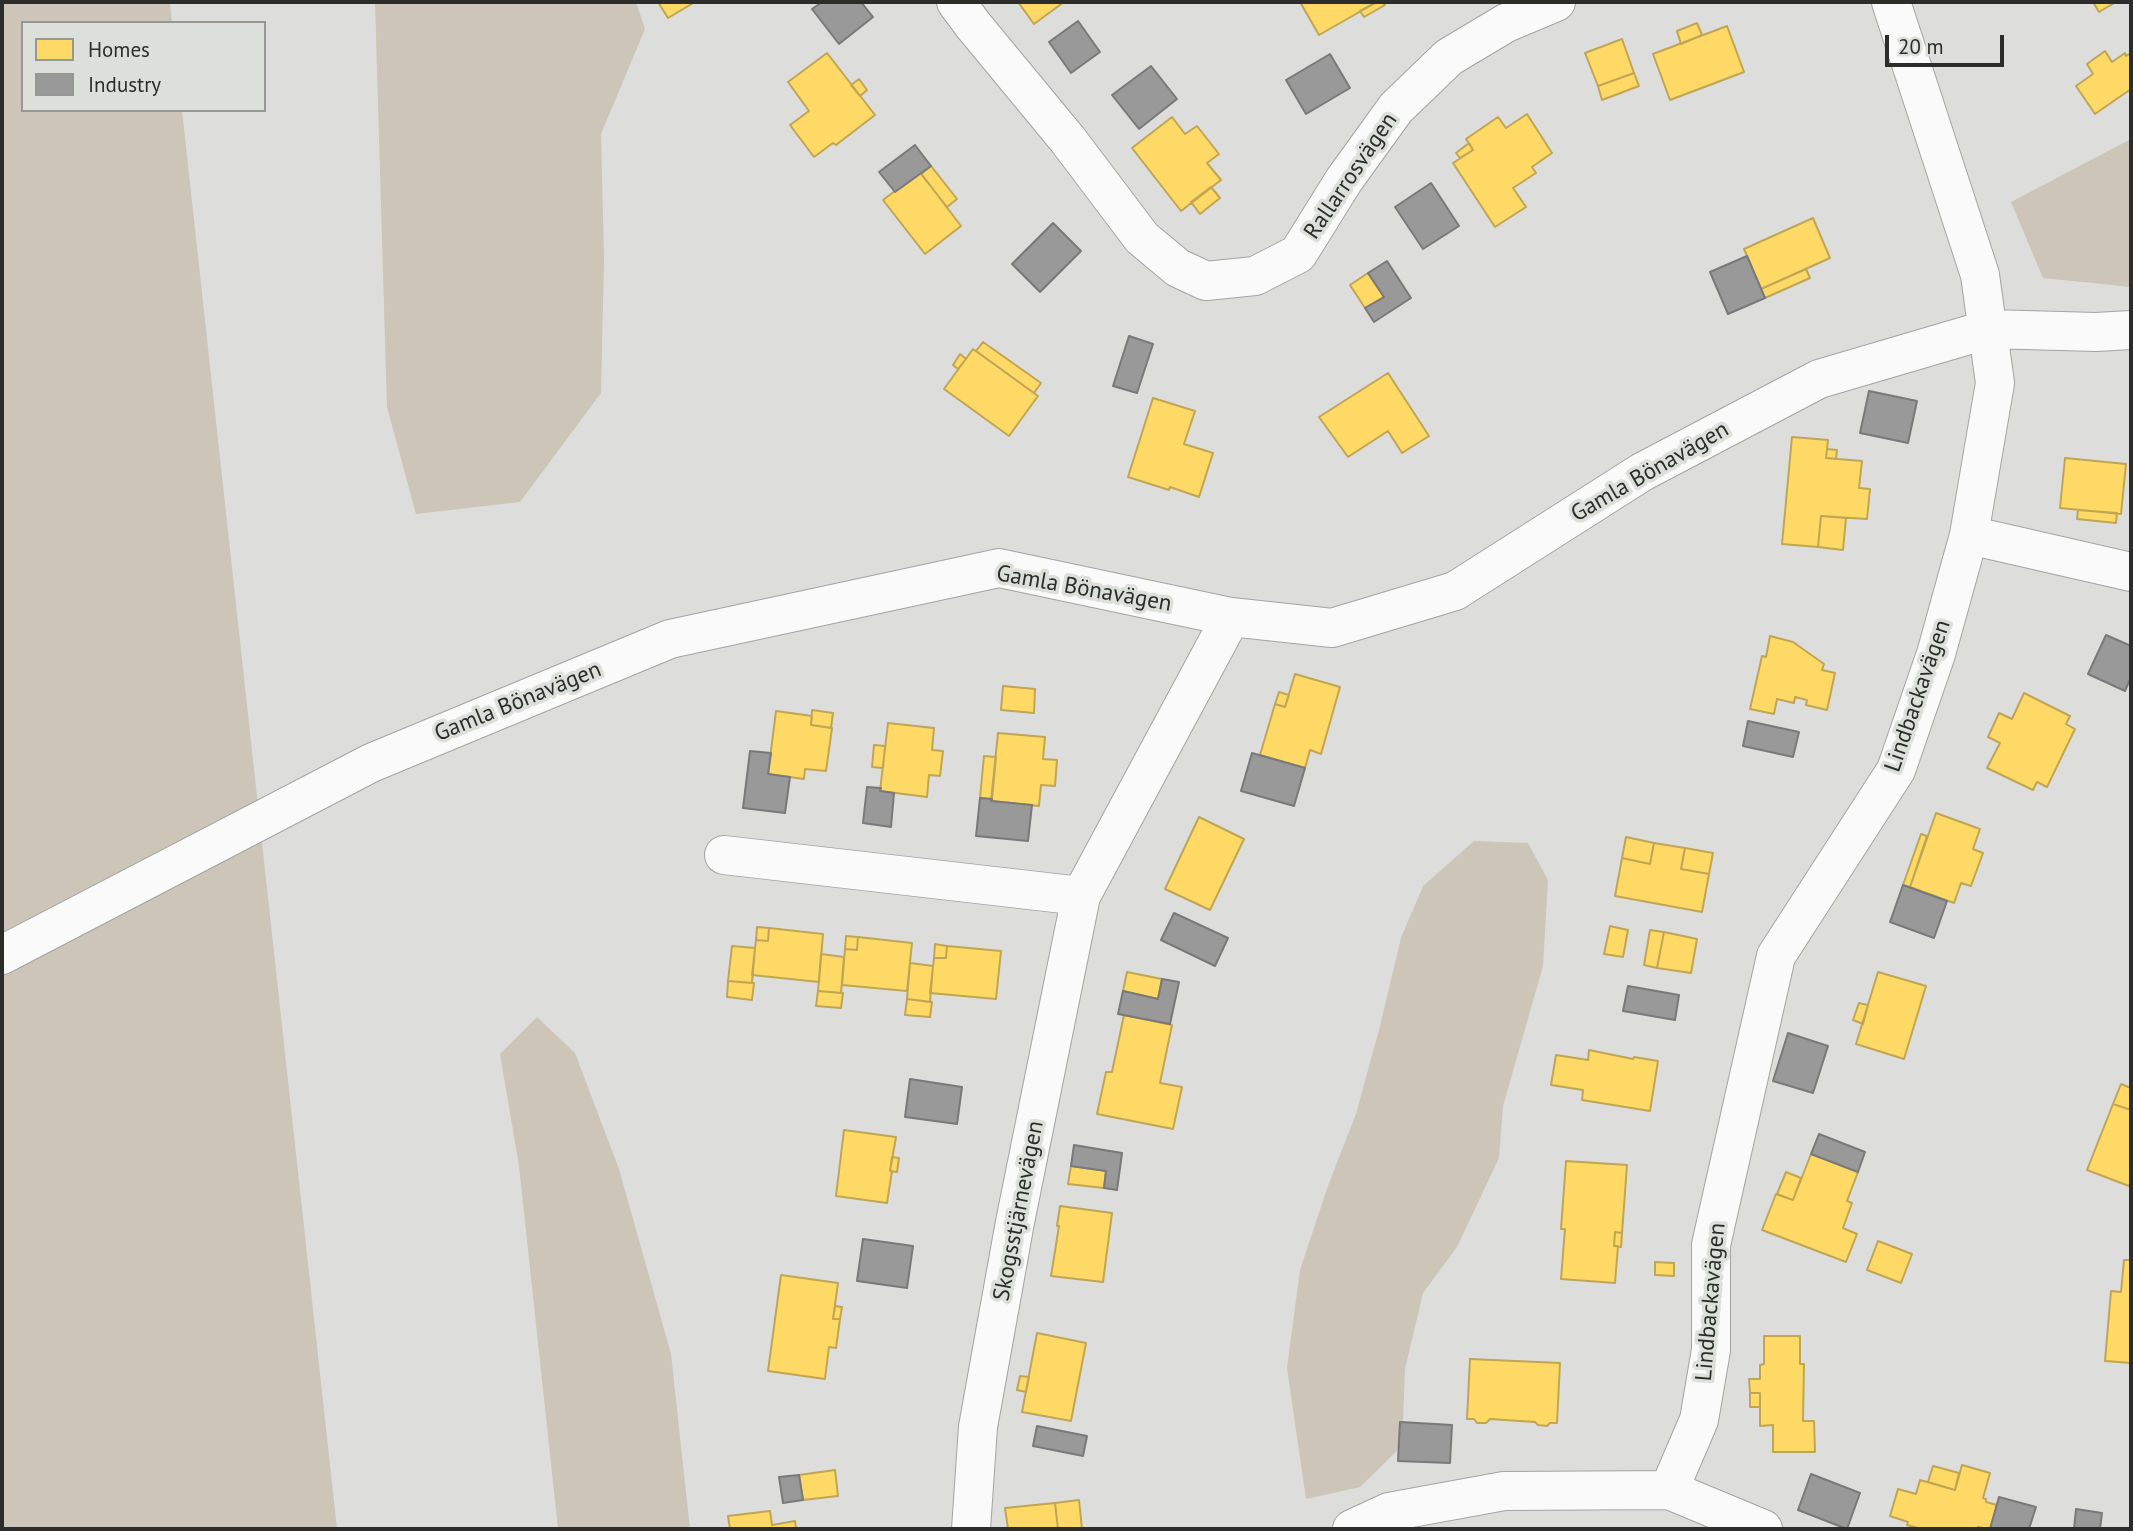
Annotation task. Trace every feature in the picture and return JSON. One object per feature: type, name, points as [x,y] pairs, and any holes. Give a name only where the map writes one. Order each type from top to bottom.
[{"type":"street","name":"Rallarrosvägen","points":[[956,2],[1068,139],[1142,238],[1178,268],[1206,281],[1255,276],[1298,254],[1344,180],[1396,108],[1450,57],[1506,23],[1556,2]]},
{"type":"street","name":"Lindbackavägen","points":[[1669,1490],[1699,1420],[1711,1350],[1711,1245],[1776,956],[1896,770],[1936,654],[1969,535],[1995,383],[1980,275],[1891,2]]},
{"type":"street","name":"Gamla Bönavägen","points":[[2,955],[370,763],[670,639],[999,568],[1231,617],[1332,628],[1455,591],[1642,472],[1819,379],[1989,329],[2131,330]]},
{"type":"street","points":[[1969,535],[2131,572]]},
{"type":"street","name":"Skogsstjärnevägen","points":[[971,1529],[978,1427],[1015,1222],[1081,896],[1231,617]]},
{"type":"street","points":[[723,855],[1081,896]]},
{"type":"street","points":[[1352,1529],[1389,1512],[1504,1491],[1669,1490],[1763,1529]]},
{"type":"shaded area","points":[[2,2],[170,2],[172,21],[21,21],[21,112],[182,112],[337,1529],[2,1529]]},
{"type":"shaded area","points":[[375,2],[636,2],[645,29],[601,134],[604,259],[601,393],[520,502],[416,514],[387,407]]},
{"type":"shaded area","points":[[2131,139],[2131,287],[2043,278],[2011,202]]},
{"type":"shaded area","points":[[1474,841],[1528,843],[1548,880],[1543,966],[1503,1106],[1499,1158],[1457,1247],[1423,1293],[1405,1369],[1402,1446],[1360,1487],[1306,1499],[1287,1368],[1300,1270],[1356,1114],[1401,938],[1423,886]]},
{"type":"shaded area","points":[[537,1017],[575,1053],[619,1169],[671,1354],[690,1529],[558,1529],[519,1166],[500,1054]]},
{"type":"building: Homes","points":[[658,2],[695,2],[668,18]]},
{"type":"building: Homes","points":[[1018,2],[1064,2],[1034,24]]},
{"type":"building: Homes","points":[[1300,2],[1377,2],[1319,35]]},
{"type":"building: Homes","points":[[1377,2],[1385,5],[1364,17],[1360,11]]},
{"type":"building: Homes","points":[[2093,2],[2116,2],[2099,12]]},
{"type":"building: Homes","points":[[1697,23],[1702,35],[1681,44],[1677,31]]},
{"type":"building: Homes","points":[[1727,26],[1744,72],[1670,100],[1653,54]]},
{"type":"building: Homes","points":[[1622,39],[1634,73],[1598,86],[1585,53]]},
{"type":"building: Homes","points":[[2105,51],[2112,62],[2125,53],[2126,56],[2131,53],[2131,89],[2095,114],[2076,86],[2093,74],[2087,64]]},
{"type":"building: Homes","points":[[827,53],[875,115],[836,145],[833,143],[814,157],[790,125],[809,111],[788,82]]},
{"type":"building: Homes","points":[[1634,73],[1639,86],[1602,100],[1598,86]]},
{"type":"building: Homes","points":[[859,79],[867,90],[860,96],[851,85]]},
{"type":"building: Homes","points":[[1527,114],[1552,153],[1532,167],[1536,173],[1513,188],[1526,207],[1495,227],[1453,163],[1473,150],[1466,139],[1498,117],[1506,128]]},
{"type":"building: Homes","points":[[1172,117],[1185,134],[1197,126],[1219,154],[1207,163],[1221,180],[1181,211],[1132,148]]},
{"type":"building: Homes","points":[[1469,143],[1473,150],[1460,158],[1456,153]]},
{"type":"building: Homes","points":[[931,166],[957,199],[947,207],[921,174]]},
{"type":"building: Homes","points":[[920,172],[961,226],[925,254],[883,200]]},
{"type":"building: Homes","points":[[1211,187],[1220,198],[1200,214],[1191,202]]},
{"type":"building: Homes","points":[[1813,218],[1830,258],[1761,289],[1744,249]]},
{"type":"building: Homes","points":[[1806,269],[1810,278],[1765,298],[1761,289]]},
{"type":"building: Homes","points":[[1368,273],[1384,297],[1365,308],[1350,285]]},
{"type":"building: Homes","points":[[983,342],[1041,383],[1034,393],[976,351]]},
{"type":"building: Homes","points":[[973,349],[1038,396],[1009,436],[944,389]]},
{"type":"building: Homes","points":[[960,354],[966,359],[958,369],[953,365]]},
{"type":"building: Homes","points":[[1388,373],[1429,436],[1402,453],[1388,431],[1348,457],[1319,417]]},
{"type":"building: Homes","points":[[1153,398],[1195,411],[1184,444],[1213,453],[1199,497],[1128,477]]},
{"type":"building: Homes","points":[[1792,437],[1828,440],[1826,458],[1862,461],[1859,488],[1870,489],[1867,519],[1821,516],[1818,547],[1782,544]]},
{"type":"building: Homes","points":[[1827,449],[1837,450],[1836,459],[1826,458]]},
{"type":"building: Homes","points":[[2065,458],[2126,464],[2121,514],[2060,508]]},
{"type":"building: Homes","points":[[2078,510],[2117,513],[2116,523],[2077,519]]},
{"type":"building: Homes","points":[[1821,516],[1846,518],[1843,550],[1818,547]]},
{"type":"building: Homes","points":[[1770,636],[1793,642],[1824,664],[1822,670],[1835,673],[1827,710],[1806,705],[1807,700],[1795,697],[1794,703],[1777,699],[1774,714],[1750,709],[1762,656],[1766,657]]},
{"type":"building: Homes","points":[[1295,674],[1340,687],[1321,754],[1310,750],[1305,768],[1260,755],[1275,704],[1285,707]]},
{"type":"building: Homes","points":[[1003,686],[1035,689],[1034,713],[1001,710]]},
{"type":"building: Homes","points":[[1279,692],[1289,695],[1285,707],[1275,704]]},
{"type":"building: Homes","points":[[2024,693],[2070,716],[2066,724],[2075,729],[2047,787],[2037,782],[2033,790],[1987,768],[2000,743],[1988,737],[1999,713],[2012,719]]},
{"type":"building: Homes","points":[[812,710],[833,713],[831,728],[811,725]]},
{"type":"building: Homes","points":[[776,711],[812,716],[811,725],[832,728],[826,771],[805,769],[804,779],[768,774]]},
{"type":"building: Homes","points":[[888,723],[934,728],[932,750],[943,751],[940,776],[929,775],[927,797],[880,791]]},
{"type":"building: Homes","points":[[998,733],[1045,737],[1043,759],[1057,760],[1055,786],[1041,785],[1039,806],[991,801]]},
{"type":"building: Homes","points":[[874,745],[885,746],[883,768],[872,767]]},
{"type":"building: Homes","points":[[984,756],[996,757],[992,799],[980,798]]},
{"type":"building: Homes","points":[[1936,813],[1980,829],[1973,849],[1983,853],[1971,886],[1961,883],[1954,903],[1910,887]]},
{"type":"building: Homes","points":[[1199,817],[1244,839],[1210,910],[1165,889]]},
{"type":"building: Homes","points":[[1921,834],[1927,836],[1910,887],[1903,885]]},
{"type":"building: Homes","points":[[1626,837],[1654,843],[1650,864],[1622,858]]},
{"type":"building: Homes","points":[[1654,843],[1685,848],[1681,869],[1709,874],[1702,912],[1615,896],[1622,858],[1650,864]]},
{"type":"building: Homes","points":[[1685,848],[1713,853],[1709,874],[1681,869]]},
{"type":"building: Homes","points":[[1610,926],[1628,930],[1623,957],[1604,954]]},
{"type":"building: Homes","points":[[757,927],[769,928],[768,941],[756,940]]},
{"type":"building: Homes","points":[[769,928],[823,934],[819,982],[752,975],[756,940],[768,941]]},
{"type":"building: Homes","points":[[1650,930],[1664,932],[1657,968],[1644,965]]},
{"type":"building: Homes","points":[[1664,932],[1697,939],[1691,973],[1657,968]]},
{"type":"building: Homes","points":[[846,936],[858,937],[857,950],[845,949]]},
{"type":"building: Homes","points":[[858,937],[912,943],[907,991],[842,985],[845,949],[857,950]]},
{"type":"building: Homes","points":[[935,944],[947,946],[946,958],[934,958]]},
{"type":"building: Homes","points":[[732,946],[755,948],[752,983],[728,981]]},
{"type":"building: Homes","points":[[947,946],[1001,951],[996,999],[930,993],[934,958],[946,958]]},
{"type":"building: Homes","points":[[821,954],[844,957],[841,993],[818,991]]},
{"type":"building: Homes","points":[[910,963],[933,966],[930,1002],[907,999]]},
{"type":"building: Homes","points":[[1127,972],[1162,979],[1158,999],[1123,991]]},
{"type":"building: Homes","points":[[1878,972],[1926,986],[1904,1059],[1856,1044]]},
{"type":"building: Homes","points":[[728,981],[754,983],[752,1000],[727,997]]},
{"type":"building: Homes","points":[[818,991],[843,993],[841,1008],[816,1006]]},
{"type":"building: Homes","points":[[907,999],[932,1002],[930,1017],[905,1015]]},
{"type":"building: Homes","points":[[1859,1003],[1868,1005],[1863,1024],[1853,1020]]},
{"type":"building: Homes","points":[[1124,1015],[1172,1025],[1160,1083],[1182,1087],[1173,1129],[1097,1114],[1106,1072],[1112,1072]]},
{"type":"building: Homes","points":[[1589,1050],[1658,1061],[1650,1111],[1582,1100],[1583,1090],[1551,1085],[1556,1055],[1588,1060]]},
{"type":"building: Homes","points":[[2121,1084],[2131,1088],[2131,1110],[2113,1104]]},
{"type":"building: Homes","points":[[2113,1104],[2131,1110],[2129,1186],[2087,1170]]},
{"type":"building: Homes","points":[[844,1130],[896,1137],[887,1203],[836,1196]]},
{"type":"building: Homes","points":[[1811,1154],[1858,1172],[1847,1201],[1852,1203],[1843,1228],[1857,1234],[1846,1262],[1762,1230],[1776,1194],[1793,1200]]},
{"type":"building: Homes","points":[[892,1157],[899,1158],[897,1172],[890,1171]]},
{"type":"building: Homes","points":[[1566,1161],[1627,1165],[1622,1233],[1615,1232],[1614,1246],[1618,1246],[1615,1283],[1561,1279],[1565,1229],[1561,1229]]},
{"type":"building: Homes","points":[[1071,1166],[1106,1171],[1104,1188],[1068,1184]]},
{"type":"building: Homes","points":[[1786,1172],[1801,1178],[1793,1200],[1777,1194]]},
{"type":"building: Homes","points":[[1060,1206],[1112,1213],[1103,1282],[1051,1276]]},
{"type":"building: Homes","points":[[1615,1232],[1622,1233],[1621,1247],[1614,1246]]},
{"type":"building: Homes","points":[[1878,1241],[1912,1254],[1901,1283],[1867,1270]]},
{"type":"building: Homes","points":[[2124,1260],[2131,1260],[2131,1363],[2105,1361],[2111,1291],[2121,1292]]},
{"type":"building: Homes","points":[[1655,1262],[1674,1263],[1674,1276],[1655,1275]]},
{"type":"building: Homes","points":[[781,1275],[838,1283],[833,1319],[840,1319],[836,1348],[829,1347],[825,1379],[768,1371]]},
{"type":"building: Homes","points":[[835,1306],[842,1307],[840,1319],[833,1319]]},
{"type":"building: Homes","points":[[1037,1333],[1086,1343],[1071,1421],[1022,1412]]},
{"type":"building: Homes","points":[[1764,1336],[1800,1336],[1800,1364],[1804,1364],[1803,1421],[1814,1421],[1815,1452],[1773,1452],[1773,1425],[1760,1426],[1760,1393],[1750,1393],[1749,1379],[1760,1379],[1760,1365],[1764,1364]]},
{"type":"building: Homes","points":[[1470,1359],[1560,1363],[1557,1423],[1547,1426],[1535,1422],[1490,1419],[1486,1423],[1477,1423],[1474,1419],[1467,1419]]},
{"type":"building: Homes","points":[[1020,1376],[1029,1377],[1026,1392],[1017,1390]]},
{"type":"building: Homes","points":[[1750,1393],[1760,1393],[1760,1407],[1750,1407]]},
{"type":"building: Homes","points":[[1962,1465],[1990,1473],[1983,1498],[1986,1502],[1997,1505],[1990,1529],[1922,1529],[1890,1516],[1898,1489],[1916,1494],[1920,1480],[1955,1490]]},
{"type":"building: Homes","points":[[1933,1466],[1959,1473],[1955,1490],[1928,1482]]},
{"type":"building: Homes","points":[[835,1470],[838,1496],[803,1500],[799,1475]]},
{"type":"building: Homes","points":[[1079,1500],[1082,1529],[1058,1529],[1055,1503]]},
{"type":"building: Homes","points":[[1055,1503],[1058,1529],[1008,1529],[1005,1508]]},
{"type":"building: Homes","points":[[770,1511],[772,1525],[795,1521],[796,1529],[730,1529],[728,1516]]},
{"type":"building: Industry","points":[[822,2],[861,2],[873,17],[839,44],[812,9]]},
{"type":"building: Industry","points":[[1078,21],[1100,52],[1071,73],[1049,42]]},
{"type":"building: Industry","points":[[1330,54],[1350,88],[1306,114],[1286,80]]},
{"type":"building: Industry","points":[[1151,66],[1177,99],[1139,129],[1112,95]]},
{"type":"building: Industry","points":[[915,145],[931,166],[895,192],[879,172]]},
{"type":"building: Industry","points":[[1431,183],[1459,226],[1423,249],[1395,207]]},
{"type":"building: Industry","points":[[1053,223],[1081,251],[1040,292],[1012,264]]},
{"type":"building: Industry","points":[[1747,256],[1765,298],[1728,314],[1710,272]]},
{"type":"building: Industry","points":[[1387,261],[1411,298],[1374,322],[1365,308],[1384,297],[1368,273]]},
{"type":"building: Industry","points":[[1129,336],[1153,344],[1137,393],[1113,386]]},
{"type":"building: Industry","points":[[1869,391],[1917,401],[1908,443],[1860,433]]},
{"type":"building: Industry","points":[[2106,635],[2131,646],[2131,677],[2125,691],[2088,674]]},
{"type":"building: Industry","points":[[1748,721],[1799,732],[1793,757],[1743,746]]},
{"type":"building: Industry","points":[[750,751],[771,753],[768,774],[790,777],[785,813],[743,808]]},
{"type":"building: Industry","points":[[1252,753],[1305,768],[1294,806],[1241,791]]},
{"type":"building: Industry","points":[[867,787],[894,793],[891,827],[863,823]]},
{"type":"building: Industry","points":[[980,798],[1032,805],[1028,841],[976,836]]},
{"type":"building: Industry","points":[[1903,885],[1947,901],[1934,938],[1890,922]]},
{"type":"building: Industry","points":[[1174,913],[1228,938],[1215,966],[1161,940]]},
{"type":"building: Industry","points":[[1162,979],[1179,982],[1170,1024],[1118,1014],[1123,991],[1158,999]]},
{"type":"building: Industry","points":[[1628,986],[1679,995],[1675,1020],[1623,1011]]},
{"type":"building: Industry","points":[[1788,1033],[1828,1046],[1813,1093],[1773,1081]]},
{"type":"building: Industry","points":[[910,1079],[962,1087],[957,1124],[905,1117]]},
{"type":"building: Industry","points":[[1819,1134],[1865,1152],[1858,1172],[1811,1154]]},
{"type":"building: Industry","points":[[1074,1145],[1122,1153],[1117,1190],[1104,1188],[1106,1171],[1071,1166]]},
{"type":"building: Industry","points":[[863,1239],[913,1246],[907,1288],[857,1281]]},
{"type":"building: Industry","points":[[1400,1422],[1452,1425],[1450,1463],[1398,1461]]},
{"type":"building: Industry","points":[[1037,1426],[1087,1436],[1083,1456],[1033,1446]]},
{"type":"building: Industry","points":[[1811,1474],[1860,1493],[1847,1529],[1798,1510]]},
{"type":"building: Industry","points":[[799,1475],[803,1500],[783,1503],[779,1477]]},
{"type":"building: Industry","points":[[1999,1497],[2036,1507],[2029,1529],[1990,1529]]},
{"type":"building: Industry","points":[[2076,1509],[2102,1513],[2100,1529],[2074,1529]]}]
